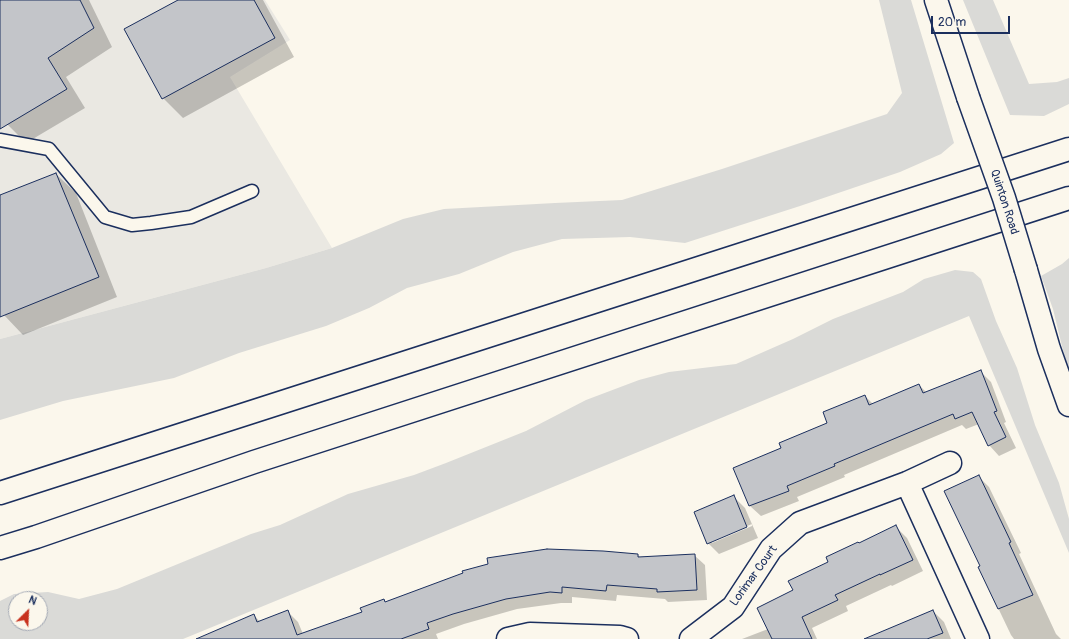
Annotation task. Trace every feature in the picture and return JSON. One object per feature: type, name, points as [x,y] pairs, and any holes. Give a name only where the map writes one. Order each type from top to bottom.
[{"type":"main road","name":"Quinton Road","points":[[936,0],[968,97],[1004,198],[1049,349],[1069,405]]},
{"type":"main road","points":[[0,493],[1069,149]]},
{"type":"main road","points":[[0,548],[268,457],[1069,198]]},
{"type":"main road","name":"Lorimar Court","points":[[691,639],[733,607],[772,549],[800,523],[907,483],[950,463]]},
{"type":"main road","points":[[0,484],[40,480]]},
{"type":"main road","points":[[907,483],[978,639]]},
{"type":"main road","points":[[0,554],[36,537]]},
{"type":"main road","points":[[508,639],[530,634],[622,638]]},
{"type":"lane","points":[[0,140],[49,149],[105,217],[132,225],[191,217],[252,191]]},
{"type":"shaded area","points":[[0,0],[265,0],[290,40],[230,77],[332,248],[266,268],[0,339]]},
{"type":"shaded area","points":[[879,0],[911,0],[954,143],[941,154],[900,172],[685,243],[630,237],[562,239],[513,252],[459,274],[407,288],[369,308],[326,326],[239,353],[174,378],[63,401],[0,420],[0,339],[266,268],[332,248],[403,219],[444,209],[622,200],[722,169],[887,114],[902,93]]},
{"type":"shaded area","points":[[963,0],[993,0],[1029,84],[1057,82],[1069,78],[1069,104],[1044,116],[1010,115]]},
{"type":"shaded area","points":[[1069,258],[1069,375],[1053,309],[1041,276],[1062,264]]},
{"type":"shaded area","points":[[955,270],[973,272],[981,279],[996,321],[1017,368],[1035,425],[1059,483],[1069,519],[1069,553],[969,316],[183,639],[0,639],[0,601],[8,597],[8,631],[48,631],[48,592],[79,599],[117,589],[251,534],[280,525],[348,494],[414,475],[526,431],[586,400],[639,380],[669,372],[736,364],[793,339],[833,319],[903,292],[924,279]]},
{"type":"building","points":[[0,0],[80,0],[94,28],[48,58],[67,89],[0,129]]},
{"type":"building","points":[[178,0],[254,0],[275,38],[162,99],[124,29]]},
{"type":"building","points":[[56,173],[99,277],[0,317],[0,195]]},
{"type":"building","points":[[981,370],[997,411],[994,412],[1006,437],[988,446],[972,412],[955,419],[953,414],[834,464],[835,466],[787,486],[789,491],[749,506],[733,468],[781,448],[779,443],[827,423],[823,412],[865,395],[869,405],[919,384],[923,393]]},
{"type":"building","points":[[979,475],[1011,542],[1009,543],[1033,595],[998,609],[978,567],[980,566],[944,491]]},
{"type":"building","points":[[734,495],[747,527],[707,544],[694,512]]},
{"type":"building","points":[[896,525],[913,560],[835,595],[838,600],[802,617],[812,639],[772,639],[757,608],[793,590],[788,581],[828,562],[826,557]]},
{"type":"building","points":[[547,549],[638,554],[638,557],[695,554],[697,590],[657,592],[657,589],[607,585],[606,591],[562,587],[562,593],[550,592],[506,599],[453,614],[427,623],[429,629],[401,639],[196,639],[254,614],[257,622],[288,610],[297,635],[362,612],[360,608],[384,599],[385,602],[463,573],[462,571],[488,564],[487,558]]},
{"type":"building","points":[[933,610],[943,633],[927,639],[864,639]]}]
